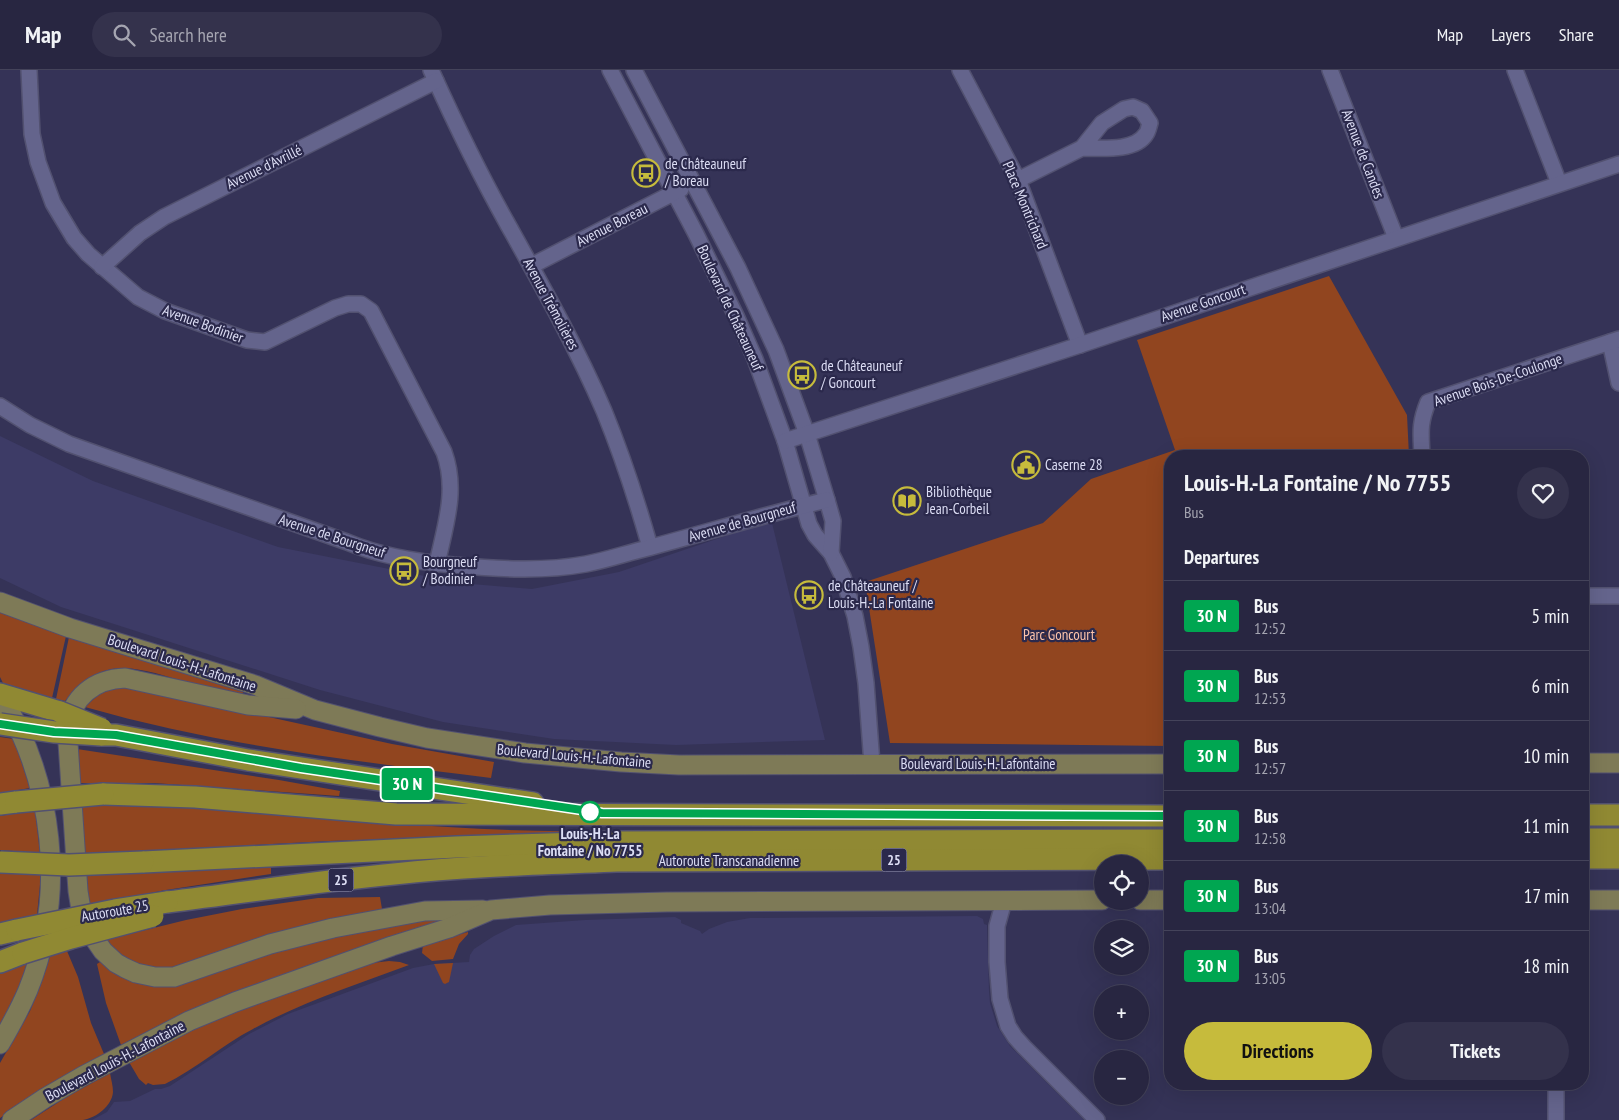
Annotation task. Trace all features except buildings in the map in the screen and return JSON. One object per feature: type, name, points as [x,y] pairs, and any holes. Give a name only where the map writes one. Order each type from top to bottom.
[{"type":"highway","points":[[0,694],[60,712],[106,733]]},
{"type":"highway","points":[[0,724],[54,732],[106,733],[292,767],[602,813]]},
{"type":"highway","points":[[8,803],[102,794],[195,796],[396,814],[602,813],[1164,816]]},
{"type":"highway","points":[[1589,815],[1619,815]]},
{"type":"highway","points":[[1589,839],[1619,839]]},
{"type":"highway","points":[[0,862],[68,865],[456,847],[615,842],[1164,840]]},
{"type":"highway","points":[[1589,858],[1619,858]]},
{"type":"highway","name":"Autoroute Transcanadienne","points":[[168,907],[230,895],[424,871],[608,862],[1164,859]]},
{"type":"highway","points":[[0,962],[168,907]]},
{"type":"highway","name":"Autoroute 25","points":[[0,934],[99,913],[168,907]]},
{"type":"main road","name":"Boulevard Louis-H.-Lafontaine","points":[[0,602],[70,628],[255,685],[315,710],[427,738],[516,752],[565,758],[679,765],[1164,764]]},
{"type":"main road","points":[[315,710],[248,705],[125,678],[106,680],[89,689],[76,702],[71,711],[67,728],[78,891],[84,922],[103,951],[116,963],[136,973],[155,977],[174,977],[270,944],[333,928],[425,911],[491,910]]},
{"type":"main road","points":[[0,694],[11,713],[32,763],[47,821],[51,862],[49,905],[42,949],[28,990],[0,1044]]},
{"type":"main road","points":[[1589,763],[1619,763]]},
{"type":"main road","name":"Boulevard Louis-H.-Lafontaine","points":[[12,1120],[44,1098],[83,1076],[189,1021],[235,1002],[449,928],[491,910],[659,902],[1094,900]]},
{"type":"main road","points":[[1149,900],[1164,900]]},
{"type":"main road","points":[[1589,900],[1619,900]]},
{"type":"street","name":"Avenue Bodinier","points":[[29,70],[32,134],[42,176],[54,203],[74,238],[88,254],[145,302],[247,340],[265,342],[335,308],[348,304],[360,304],[371,311],[444,452],[448,464],[450,500],[437,564]]},
{"type":"street","name":"Boulevard de Châteauneuf","points":[[610,70],[696,234],[737,318],[755,359],[785,440],[809,524],[815,536],[831,553],[843,577],[862,647],[872,764]]},
{"type":"street","name":"Boulevard de Châteauneuf","points":[[634,70],[716,225],[776,350],[806,434],[833,521],[831,553]]},
{"type":"street","name":"Place Montrichard","points":[[960,70],[1018,180],[1080,345]]},
{"type":"street","name":"Avenue de Candes","points":[[1330,70],[1396,238]]},
{"type":"street","points":[[1515,70],[1559,184]]},
{"type":"street","name":"Avenue d'Avrillé","points":[[102,267],[140,233],[164,217],[433,76]]},
{"type":"street","name":"Avenue Trémolières","points":[[433,76],[482,175],[587,374],[604,411],[636,498],[650,547]]},
{"type":"street","points":[[1018,180],[1082,148]]},
{"type":"street","name":"Avenue Goncourt","points":[[785,440],[1080,345],[1619,164]]},
{"type":"street","name":"Avenue Boreau","points":[[531,266],[674,193],[693,181]]},
{"type":"street","points":[[1615,341],[1619,383]]},
{"type":"street","name":"Avenue Bois-De-Coulonge","points":[[1422,450],[1420,427],[1428,402],[1615,341]]},
{"type":"street","name":"Avenue de Bourgneuf","points":[[0,406],[30,425],[82,448],[347,542],[367,551],[437,564],[482,568],[542,568],[585,564],[827,500]]},
{"type":"street","points":[[1589,596],[1619,596]]},
{"type":"street","points":[[1004,901],[997,926],[997,962],[1000,999],[1008,1026],[1024,1047],[1098,1120]]},
{"type":"street","points":[[1556,1090],[1556,1120]]},
{"type":"shaded area","points":[[0,436],[93,481],[278,547],[460,583],[532,589],[619,572],[743,530],[772,523],[825,740],[676,745],[554,739],[443,722],[320,690],[61,607],[0,578]]},
{"type":"shaded area","points":[[977,916],[983,919],[984,924],[987,925],[990,1003],[997,1026],[1010,1046],[1084,1120],[92,1120],[107,1112],[114,1102],[130,1101],[155,1089],[170,1086],[249,1034],[288,1014],[413,968],[434,964],[469,962],[470,955],[474,949],[516,925],[585,920],[675,917],[681,920],[681,923],[700,931],[702,934],[727,922],[750,918]]},
{"type":"green space","name":"Parc Goncourt","points":[[1329,276],[1407,415],[1409,450],[1175,450],[1137,340]]},
{"type":"green space","name":"Parc Goncourt","points":[[1164,454],[1164,746],[890,743],[865,582],[1043,523],[1091,479]]},
{"type":"green space","points":[[0,612],[66,636],[52,698],[3,683],[0,677]]},
{"type":"green space","points":[[69,637],[243,692],[242,696],[145,671],[125,668],[98,673],[83,683],[65,701],[56,699]]},
{"type":"green space","points":[[119,686],[137,688],[392,744],[494,762],[491,778],[338,758],[236,742],[185,732],[85,707],[100,693]]},
{"type":"green space","points":[[0,737],[14,739],[30,788],[0,793]]},
{"type":"green space","points":[[77,749],[340,791],[339,796],[154,783],[80,783]]},
{"type":"green space","points":[[117,804],[200,808],[469,828],[618,832],[329,841],[85,854],[81,806]]},
{"type":"green space","points":[[35,810],[40,853],[0,850],[0,816]]},
{"type":"green space","points":[[271,866],[271,874],[166,890],[88,905],[86,875]]},
{"type":"green space","points":[[0,872],[41,875],[37,915],[0,923]]},
{"type":"green space","points":[[380,897],[382,909],[315,922],[283,931],[180,966],[164,968],[140,965],[119,954],[105,940],[186,920],[242,909],[318,898]]},
{"type":"green space","points":[[442,919],[229,994],[180,1015],[121,1045],[106,1003],[97,964],[100,962],[125,976],[275,952],[341,935]]},
{"type":"green space","points":[[468,932],[459,944],[453,959],[432,961],[422,953],[423,945]]},
{"type":"green space","points":[[67,951],[78,977],[91,1023],[104,1054],[52,1083],[0,1118],[0,1063],[30,1011],[50,956]]},
{"type":"green space","points":[[389,961],[409,965],[330,994],[272,1019],[242,1035],[165,1084],[153,1085],[148,1083],[146,1085],[139,1079],[129,1062],[188,1032],[248,1007],[372,963]]},
{"type":"green space","points":[[27,963],[21,982],[0,1026],[0,973]]},
{"type":"green space","points":[[453,963],[449,982],[445,984],[434,964]]},
{"type":"green space","points":[[110,1073],[113,1090],[112,1097],[110,1102],[98,1114],[83,1120],[31,1120],[68,1096]]},
{"type":"bus line","points":[[0,724],[54,732],[116,735],[301,768],[602,813],[1164,816]]},
{"type":"place","name":"de Châteauneuf / Boreau","points":[[646,173]]},
{"type":"place","name":"de Châteauneuf / Goncourt","points":[[802,375]]},
{"type":"place","name":"Caserne 28","points":[[1026,465]]},
{"type":"place","name":"Bibliothèque Jean-Corbeil","points":[[907,501]]},
{"type":"place","name":"Bourgneuf / Bodinier","points":[[404,571]]},
{"type":"place","name":"de Châteauneuf / Louis-H.-La Fontaine","points":[[809,595]]},
{"type":"place","name":"Louis-H.-La Fontaine / No 7755","points":[[590,812]]}]
